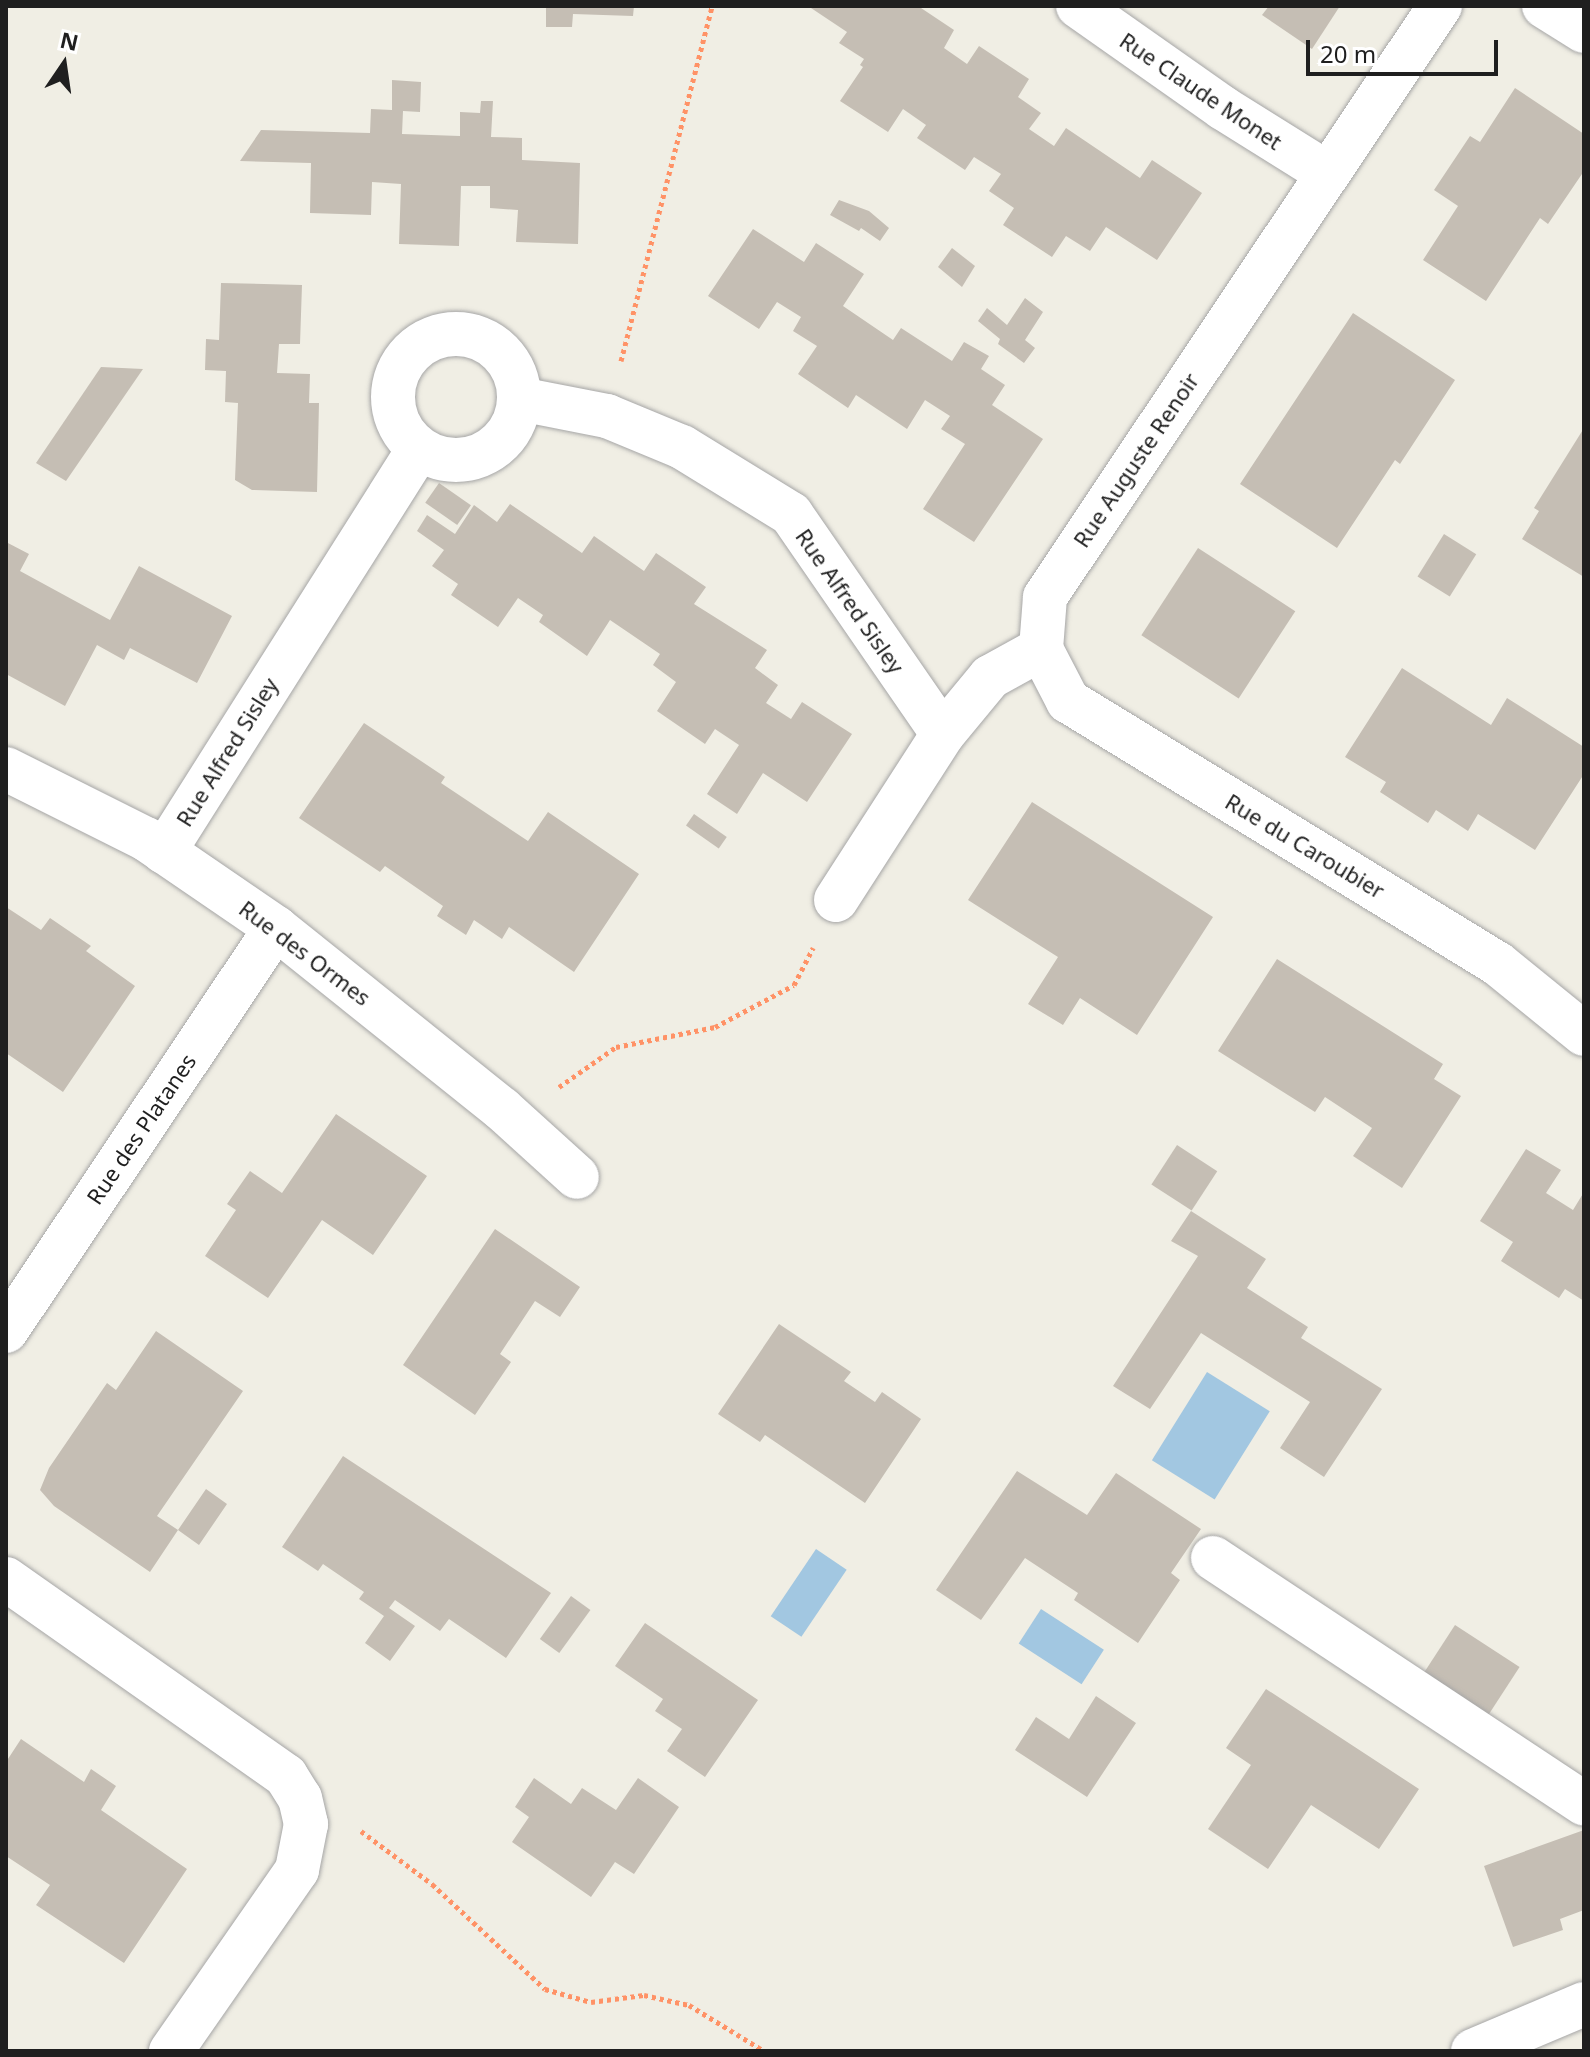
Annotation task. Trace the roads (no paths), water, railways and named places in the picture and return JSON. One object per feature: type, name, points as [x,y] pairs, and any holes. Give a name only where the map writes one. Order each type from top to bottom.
[{"type":"street","name":"Rue Claude Monet","points":[[1078,6],[1223,108],[1327,173]]},
{"type":"street","name":"Rue Auguste Renoir","points":[[1041,649],[1045,597],[1440,6]]},
{"type":"street","points":[[1544,6],[1584,31]]},
{"type":"street","points":[[448,334],[471,335],[491,344],[507,358],[517,378],[520,399],[516,419],[492,450],[475,458],[455,461],[419,449],[403,433],[394,413],[392,392],[398,370],[411,352],[428,340],[448,334]]},
{"type":"street","name":"Rue Alfred Sisley","points":[[520,399],[607,416],[682,447],[791,514],[943,734]]},
{"type":"street","name":"Rue Alfred Sisley","points":[[164,852],[419,449]]},
{"type":"street","points":[[836,900],[943,734],[990,677],[1041,649]]},
{"type":"street","name":"Rue du Caroubier","points":[[1041,649],[1068,701],[1498,964],[1584,1034]]},
{"type":"street","name":"Rue des Ormes","points":[[6,769],[146,839],[276,928],[502,1109],[577,1177]]},
{"type":"street","name":"Rue des Platanes","points":[[6,1331],[276,928]]},
{"type":"street","points":[[1213,1558],[1584,1804]]},
{"type":"street","points":[[6,1579],[286,1776],[300,1798],[306,1824],[297,1870],[171,2051]]},
{"type":"street","points":[[1473,2051],[1584,2004]]},
{"type":"water","points":[[1207,1372],[1270,1411],[1215,1499],[1152,1460]]},
{"type":"water","points":[[816,1549],[847,1570],[801,1637],[771,1616]]},
{"type":"water","points":[[1041,1609],[1104,1650],[1082,1684],[1019,1643]]}]
